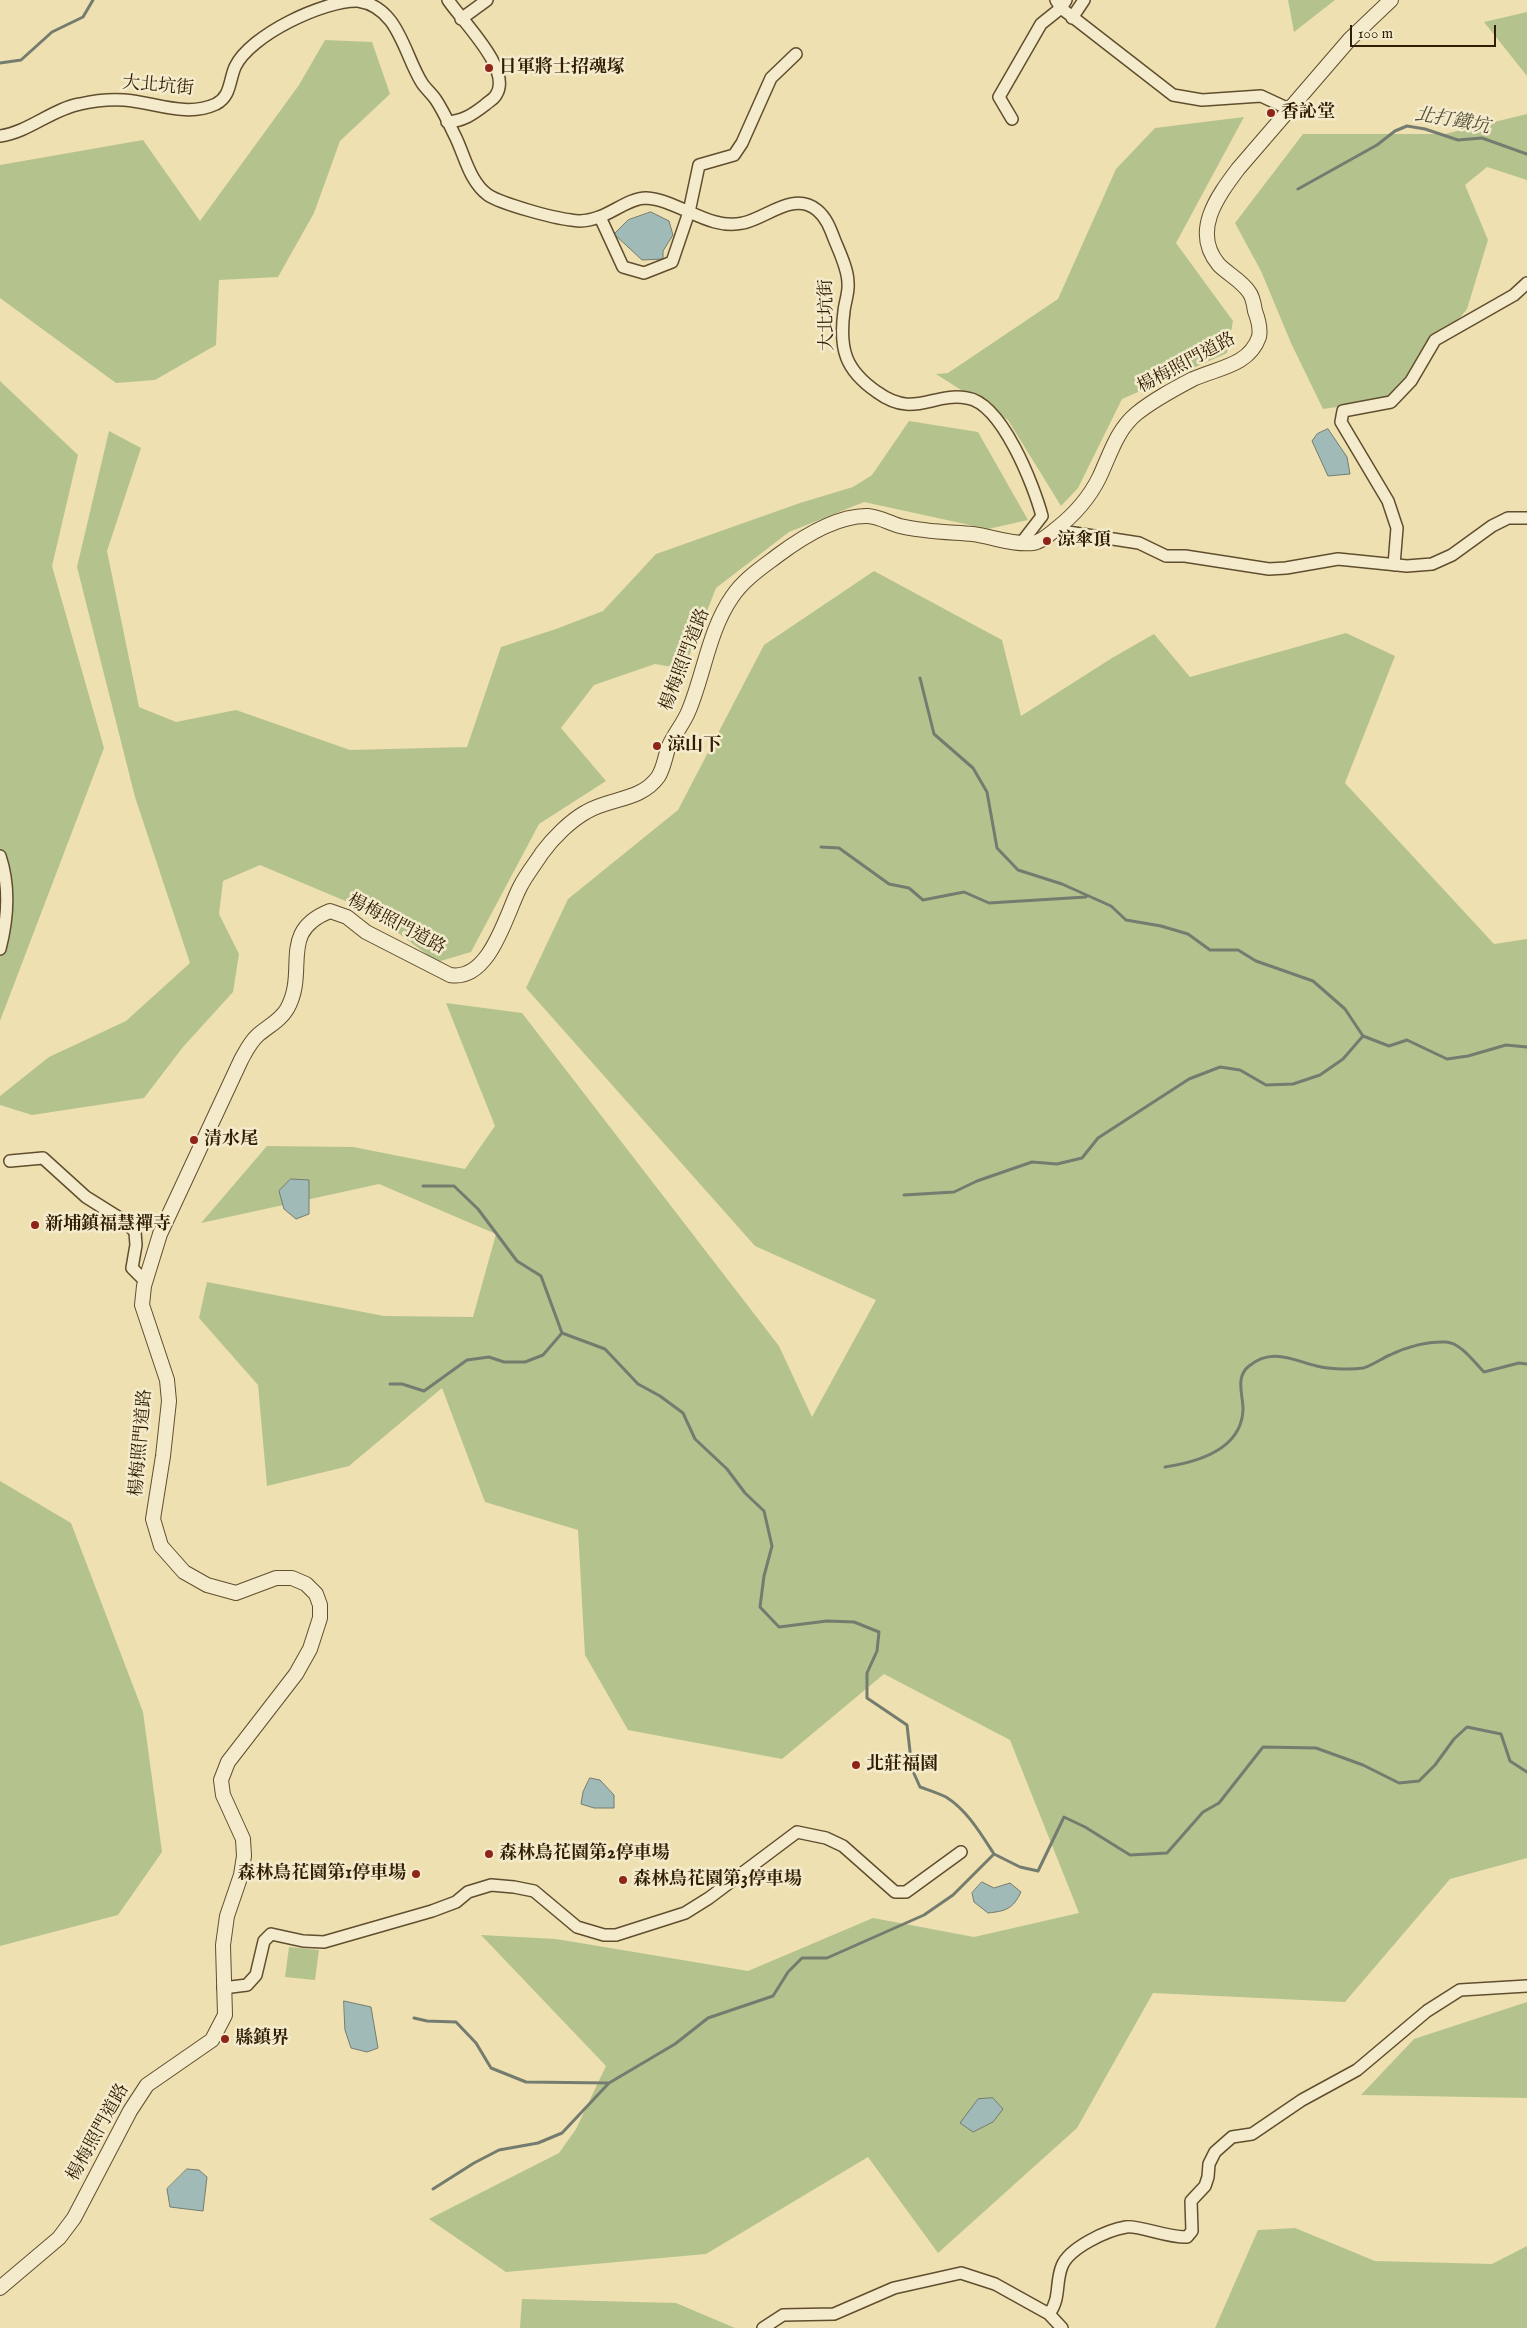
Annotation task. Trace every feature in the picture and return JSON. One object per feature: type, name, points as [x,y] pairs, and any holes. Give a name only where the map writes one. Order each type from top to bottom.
[{"type":"street","points":[[447,122],[461,122],[496,96],[500,87],[500,76],[494,60],[448,0]]},
{"type":"street","points":[[461,19],[487,0]]},
{"type":"street","points":[[1072,18],[1084,0]]},
{"type":"street","name":"楊梅照門道路","points":[[0,2288],[59,2238],[68,2225],[130,2111],[147,2085],[212,2040],[225,2015],[222,1944],[227,1916],[241,1875],[244,1856],[243,1839],[223,1795],[221,1780],[228,1762],[296,1674],[310,1649],[320,1618],[320,1605],[316,1594],[306,1584],[292,1578],[276,1578],[236,1593],[207,1585],[184,1572],[161,1546],[153,1518],[163,1456],[169,1401],[167,1380],[142,1305],[145,1281],[160,1234],[241,1060],[256,1036],[283,1016],[288,1008],[296,980],[299,937],[308,922],[330,911],[347,917],[366,932],[450,975],[460,977],[467,974],[479,965],[492,949],[520,887],[545,849],[561,832],[587,811],[648,788],[660,773],[670,744],[689,711],[715,632],[732,596],[755,572],[808,533],[849,519],[867,516],[884,519],[896,525],[936,533],[976,534],[993,540],[1036,543],[1055,530],[1076,511],[1091,492],[1112,445],[1125,424],[1136,414],[1161,397],[1196,378],[1238,362],[1250,353],[1259,336],[1260,325],[1250,293],[1218,263],[1206,240],[1207,223],[1224,188],[1289,109],[1350,39],[1391,0]]},
{"type":"street","name":"大北坑街","points":[[0,136],[17,132],[77,104],[122,100],[182,110],[206,108],[222,101],[228,93],[235,66],[243,55],[263,36],[292,19],[333,2],[362,2],[375,7],[387,16],[401,37],[421,81],[436,100],[468,168],[479,186],[489,195],[512,204],[572,221],[600,216],[644,198],[722,224],[743,223],[794,202],[816,209],[828,223],[848,283],[842,333],[844,355],[852,371],[879,394],[904,405],[921,404],[951,398],[970,398],[984,405],[1011,439],[1036,493],[1042,516],[1022,542]]},
{"type":"street","points":[[1012,119],[999,97],[1041,24],[1061,3],[1072,18],[1173,95],[1202,100],[1261,96],[1289,109]]},
{"type":"street","points":[[600,216],[622,267],[644,273],[672,262],[689,212],[699,165],[734,155],[742,143],[771,78],[796,54]]},
{"type":"street","points":[[1394,565],[1397,528],[1388,501],[1341,422],[1343,411],[1391,402],[1411,380],[1435,340],[1514,295],[1527,283]]},
{"type":"street","points":[[1055,530],[1139,543],[1166,556],[1185,556],[1269,569],[1338,559],[1394,565],[1432,564],[1452,555],[1492,526],[1508,518],[1527,518]]},
{"type":"street","points":[[0,856],[8,892],[5,929],[0,949]]},
{"type":"street","points":[[10,1161],[43,1158],[86,1198],[126,1222],[135,1232],[136,1245],[132,1268],[145,1281]]},
{"type":"street","points":[[223,1988],[247,1985],[256,1976],[264,1941],[271,1934],[304,1941],[324,1942],[432,1911],[456,1902],[468,1892],[491,1885],[534,1891],[577,1927],[604,1935],[616,1935],[685,1913],[710,1898],[797,1832],[826,1838],[843,1846],[895,1892],[906,1892],[961,1852]]},
{"type":"street","points":[[1049,2314],[1055,2305],[1062,2267],[1071,2252],[1095,2238],[1127,2227],[1174,2238],[1187,2237],[1192,2231],[1191,2201],[1205,2186],[1209,2164],[1215,2152],[1232,2137],[1252,2134],[1302,2100],[1357,2070],[1427,2011],[1460,1990],[1527,1986]]},
{"type":"street","points":[[763,2328],[783,2315],[834,2314],[894,2288],[961,2273],[994,2284],[1049,2314],[1062,2328]]},
{"type":"green space","points":[[1288,0],[1335,0],[1294,32]]},
{"type":"green space","points":[[1527,12],[1527,76],[1484,22]]},
{"type":"green space","points":[[325,40],[372,42],[390,94],[340,141],[314,213],[278,277],[219,280],[216,345],[155,380],[116,383],[0,298],[0,165],[143,140],[200,221],[299,85]]},
{"type":"green space","points":[[1527,114],[1527,180],[1487,167],[1465,185],[1488,240],[1467,309],[1393,399],[1323,409],[1291,343],[1261,271],[1235,223],[1303,134],[1445,134]]},
{"type":"green space","points":[[1244,117],[1176,243],[1233,321],[1227,353],[1122,399],[1078,488],[1061,506],[1008,420],[936,374],[948,373],[1058,299],[1116,169],[1155,128]]},
{"type":"green space","points":[[0,381],[78,455],[52,566],[104,748],[0,1021]]},
{"type":"green space","points":[[909,421],[978,432],[1028,520],[988,529],[864,502],[789,532],[716,588],[684,669],[655,664],[594,685],[561,728],[606,781],[539,824],[471,952],[437,962],[369,911],[260,865],[223,881],[219,914],[239,954],[233,992],[183,1047],[144,1098],[32,1115],[0,1105],[0,1096],[49,1057],[126,1021],[190,963],[135,797],[77,567],[109,431],[141,448],[107,551],[139,707],[176,722],[236,710],[350,750],[467,747],[501,647],[603,611],[656,554],[800,503],[853,487],[872,475]]},
{"type":"green space","points":[[874,571],[1002,640],[1021,716],[1112,658],[1154,634],[1190,677],[1346,633],[1395,656],[1345,783],[1494,944],[1527,939],[1527,1858],[1450,1879],[1345,2002],[1153,1993],[1077,2128],[938,2253],[868,2157],[706,2254],[506,2272],[429,2219],[559,2153],[576,2129],[606,2066],[481,1935],[556,1939],[748,1971],[873,1918],[974,1937],[1079,1913],[1010,1740],[884,1674],[782,1759],[628,1730],[585,1655],[578,1530],[485,1502],[442,1388],[349,1466],[267,1486],[258,1385],[199,1318],[207,1282],[384,1316],[473,1317],[496,1234],[379,1184],[201,1223],[267,1146],[353,1147],[465,1169],[495,1126],[446,1003],[522,1013],[779,1346],[812,1417],[876,1300],[755,1246],[526,988],[568,899],[678,810],[764,645]]},
{"type":"green space","points":[[0,1481],[71,1523],[143,1712],[162,1852],[118,1915],[0,1946]]},
{"type":"green space","points":[[289,1947],[319,1950],[315,1980],[285,1977]]},
{"type":"green space","points":[[1527,2002],[1527,2098],[1361,2095],[1414,2039]]},
{"type":"green space","points":[[1295,2228],[1375,2261],[1492,2264],[1527,2246],[1527,2328],[1215,2328],[1258,2230]]},
{"type":"green space","points":[[522,2299],[676,2303],[735,2328],[520,2328]]},
{"type":"water","points":[[651,212],[669,221],[673,235],[663,251],[663,259],[642,260],[614,234],[628,220]]},
{"type":"water","points":[[1328,429],[1347,457],[1350,474],[1328,476],[1312,441],[1317,434]]},
{"type":"water","points":[[291,1179],[309,1180],[309,1214],[296,1219],[284,1209],[279,1191]]},
{"type":"water","points":[[590,1778],[600,1780],[614,1795],[614,1808],[594,1808],[581,1804],[583,1792]]},
{"type":"water","points":[[982,1882],[994,1888],[1010,1883],[1021,1892],[1012,1906],[988,1913],[974,1902],[972,1893]]},
{"type":"water","points":[[344,2001],[371,2007],[378,2048],[367,2052],[351,2048],[345,2030]]},
{"type":"water","points":[[993,2098],[1003,2109],[993,2122],[973,2132],[960,2123],[978,2099]]},
{"type":"water","points":[[187,2169],[199,2170],[207,2177],[203,2211],[170,2207],[167,2189]]},
{"type":"waterway","points":[[0,63],[21,60],[52,32],[83,17],[93,0]]},
{"type":"waterway","name":"北打鐵坑","points":[[1298,189],[1377,145],[1395,131],[1407,126],[1425,129],[1458,140],[1482,138],[1527,154]]},
{"type":"waterway","points":[[920,678],[934,734],[973,768],[987,792],[997,848],[1018,870],[1062,884],[1111,906],[1126,920],[1161,926],[1188,934],[1210,950],[1238,950],[1256,961],[1313,981],[1345,1009],[1363,1036],[1389,1046],[1407,1040],[1447,1059],[1468,1056],[1506,1045],[1527,1047]]},
{"type":"waterway","points":[[821,847],[839,848],[889,884],[909,888],[923,900],[964,892],[989,903],[1086,897]]},
{"type":"waterway","points":[[904,1195],[954,1192],[977,1181],[1032,1162],[1057,1164],[1082,1158],[1098,1138],[1189,1079],[1220,1067],[1240,1070],[1266,1085],[1293,1084],[1320,1075],[1343,1059],[1363,1036]]},
{"type":"waterway","points":[[423,1186],[454,1186],[478,1209],[517,1261],[541,1276],[562,1333],[605,1349],[638,1384],[660,1396],[683,1413],[695,1439],[727,1469],[745,1493],[764,1511],[772,1546],[764,1576],[760,1607],[779,1627],[827,1621],[854,1622],[879,1632],[877,1651],[867,1673],[867,1698],[907,1725],[912,1769],[920,1787],[954,1802],[973,1823],[994,1854]]},
{"type":"waterway","points":[[390,1384],[402,1384],[424,1391],[467,1360],[489,1357],[504,1362],[525,1362],[543,1355],[562,1333]]},
{"type":"waterway","points":[[1165,1467],[1204,1457],[1227,1444],[1241,1423],[1243,1409],[1242,1375],[1249,1366],[1267,1357],[1285,1357],[1326,1368],[1358,1369],[1370,1366],[1387,1356],[1410,1347],[1432,1342],[1446,1342],[1462,1349],[1484,1372],[1519,1363],[1527,1364]]},
{"type":"waterway","points":[[414,2018],[427,2021],[456,2022],[476,2043],[491,2068],[526,2082],[609,2083],[675,2044],[708,2018],[773,1996],[788,1972],[802,1958],[827,1958],[924,1915],[953,1895],[994,1854],[1020,1867],[1038,1871],[1064,1817],[1085,1827],[1130,1855],[1167,1853],[1203,1812],[1219,1803],[1263,1747],[1316,1748],[1363,1765],[1399,1783],[1419,1781],[1435,1765],[1454,1739],[1467,1727],[1501,1734],[1510,1761],[1527,1772]]},
{"type":"waterway","points":[[433,2189],[474,2163],[499,2150],[538,2143],[562,2133],[609,2083]]},
{"type":"place","name":"日軍將士招魂塚","points":[[489,68]]},
{"type":"place","name":"香訫堂","points":[[1271,113]]},
{"type":"place","name":"涼傘頂","points":[[1047,541]]},
{"type":"place","name":"涼山下","points":[[657,746]]},
{"type":"place","name":"清水尾","points":[[194,1140]]},
{"type":"place","name":"新埔鎮福慧禪寺","points":[[35,1225]]},
{"type":"place","name":"北莊福園","points":[[856,1765]]},
{"type":"place","name":"森林鳥花園第2停車場","points":[[489,1854]]},
{"type":"place","name":"森林鳥花園第1停車場","points":[[416,1874]]},
{"type":"place","name":"森林鳥花園第3停車場","points":[[623,1880]]},
{"type":"place","name":"縣鎮界","points":[[225,2039]]}]
